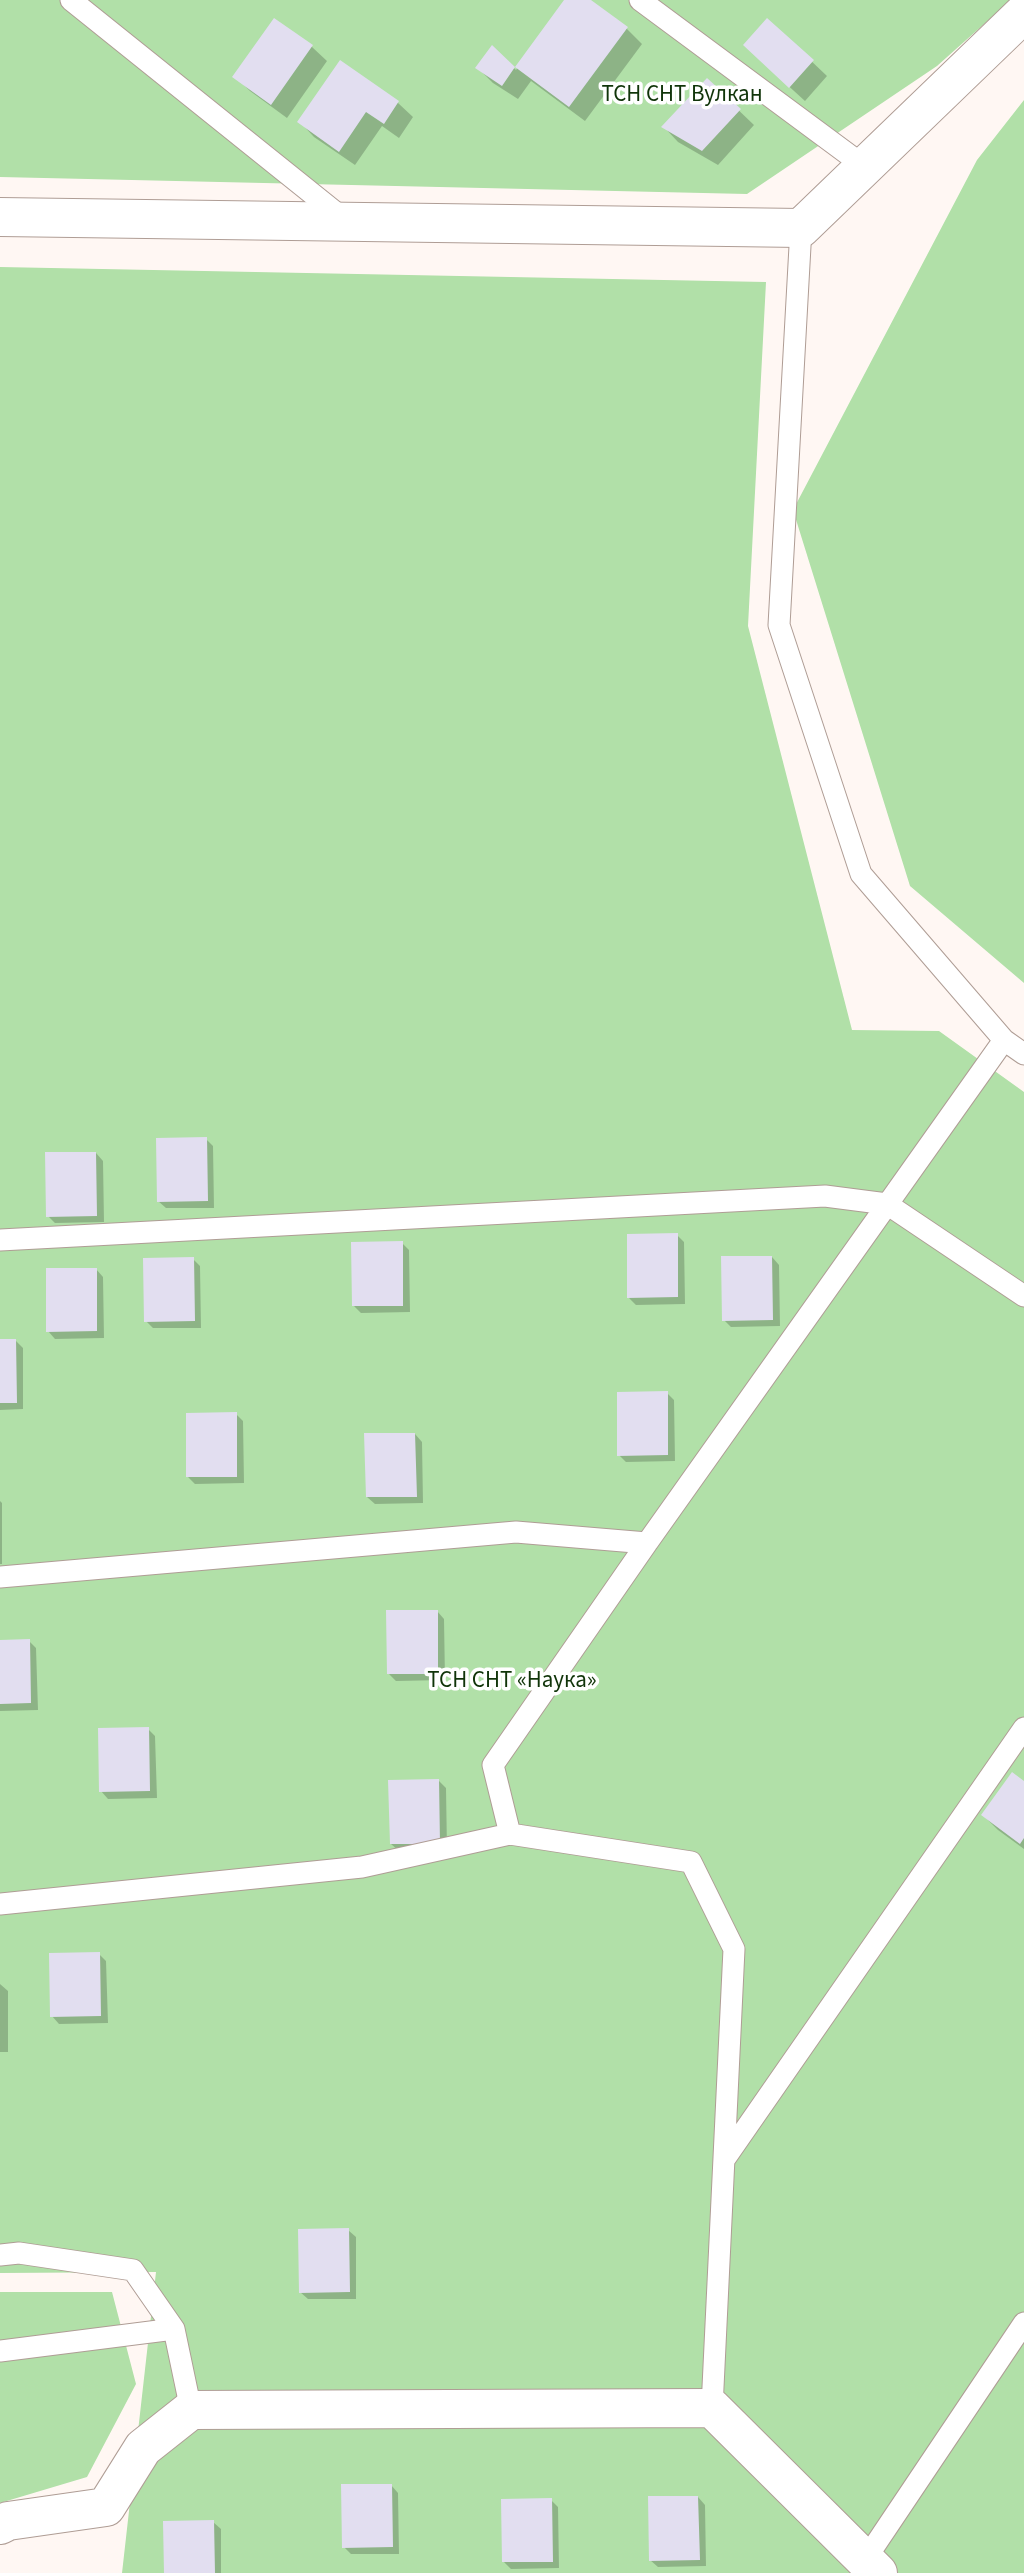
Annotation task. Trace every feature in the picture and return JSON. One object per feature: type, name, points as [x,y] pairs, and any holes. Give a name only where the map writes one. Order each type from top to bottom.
[{"type":"street","points":[[0,217],[801,228],[1024,13]]},
{"type":"street","points":[[0,2525],[8,2521],[106,2507],[143,2448],[191,2410],[712,2408],[872,2566]]},
{"type":"lane","points":[[71,0],[346,222]]},
{"type":"lane","points":[[640,0],[864,166]]},
{"type":"lane","points":[[801,228],[779,625],[861,874],[1004,1040],[1024,1054]]},
{"type":"lane","points":[[510,1834],[493,1765],[646,1543],[1004,1040]]},
{"type":"lane","points":[[0,1240],[825,1196],[887,1205],[1024,1296]]},
{"type":"lane","points":[[0,1577],[516,1532],[646,1543]]},
{"type":"lane","points":[[724,2160],[1024,1728]]},
{"type":"lane","points":[[0,1904],[362,1867],[510,1834],[691,1862],[734,1949],[712,2408]]},
{"type":"lane","points":[[0,2255],[19,2253],[133,2270],[174,2329],[191,2410]]},
{"type":"lane","points":[[872,2566],[1024,2323]]},
{"type":"lane","points":[[0,2351],[174,2329]]},
{"type":"green space","name":"ТСН СНТ Вулкан","points":[[0,0],[1011,0],[937,66],[747,194],[0,177]]},
{"type":"green space","points":[[1024,100],[1024,983],[910,886],[793,510],[977,160]]},
{"type":"green space","name":"ТСН СНТ «Наука»","points":[[0,267],[766,282],[748,626],[852,1030],[939,1031],[1024,1092],[1024,2573],[122,2573],[156,2272],[0,2273]]},
{"type":"green space","points":[[0,2292],[112,2292],[136,2384],[87,2477],[0,2503]]},
{"type":"building","points":[[564,0],[591,0],[628,27],[569,107],[515,67]]},
{"type":"building","points":[[274,18],[313,45],[271,105],[232,77]]},
{"type":"building","points":[[767,18],[814,60],[789,88],[743,45]]},
{"type":"building","points":[[492,45],[515,67],[502,86],[475,68]]},
{"type":"building","points":[[340,60],[399,101],[384,124],[366,112],[339,152],[297,122]]},
{"type":"building","points":[[707,78],[741,109],[702,151],[661,127]]},
{"type":"building","points":[[207,1137],[208,1201],[157,1202],[156,1138]]},
{"type":"building","points":[[45,1152],[96,1152],[97,1216],[46,1217]]},
{"type":"building","points":[[678,1233],[678,1297],[627,1298],[627,1234]]},
{"type":"building","points":[[403,1241],[403,1306],[352,1306],[351,1242]]},
{"type":"building","points":[[721,1256],[772,1256],[773,1320],[722,1321]]},
{"type":"building","points":[[194,1257],[195,1321],[144,1322],[143,1258]]},
{"type":"building","points":[[46,1268],[97,1268],[97,1331],[46,1332]]},
{"type":"building","points":[[0,1339],[16,1339],[17,1403],[0,1403]]},
{"type":"building","points":[[668,1391],[668,1455],[617,1456],[617,1392]]},
{"type":"building","points":[[237,1412],[237,1477],[186,1477],[186,1413]]},
{"type":"building","points":[[364,1433],[415,1433],[417,1497],[366,1497]]},
{"type":"building","points":[[386,1610],[438,1610],[438,1674],[387,1674]]},
{"type":"building","points":[[30,1639],[31,1703],[0,1704],[0,1640]]},
{"type":"building","points":[[149,1727],[150,1791],[99,1792],[98,1728]]},
{"type":"building","points":[[1012,1772],[1024,1781],[1024,1838],[1020,1844],[981,1815]]},
{"type":"building","points":[[439,1779],[440,1844],[390,1844],[388,1780]]},
{"type":"building","points":[[100,1952],[101,2016],[50,2017],[49,1953]]},
{"type":"building","points":[[349,2228],[350,2292],[299,2293],[298,2229]]},
{"type":"building","points":[[341,2484],[392,2484],[393,2547],[342,2548]]},
{"type":"building","points":[[648,2496],[698,2496],[700,2560],[649,2561]]},
{"type":"building","points":[[552,2498],[553,2562],[502,2562],[501,2499]]},
{"type":"building","points":[[214,2520],[215,2573],[164,2573],[163,2521]]}]
